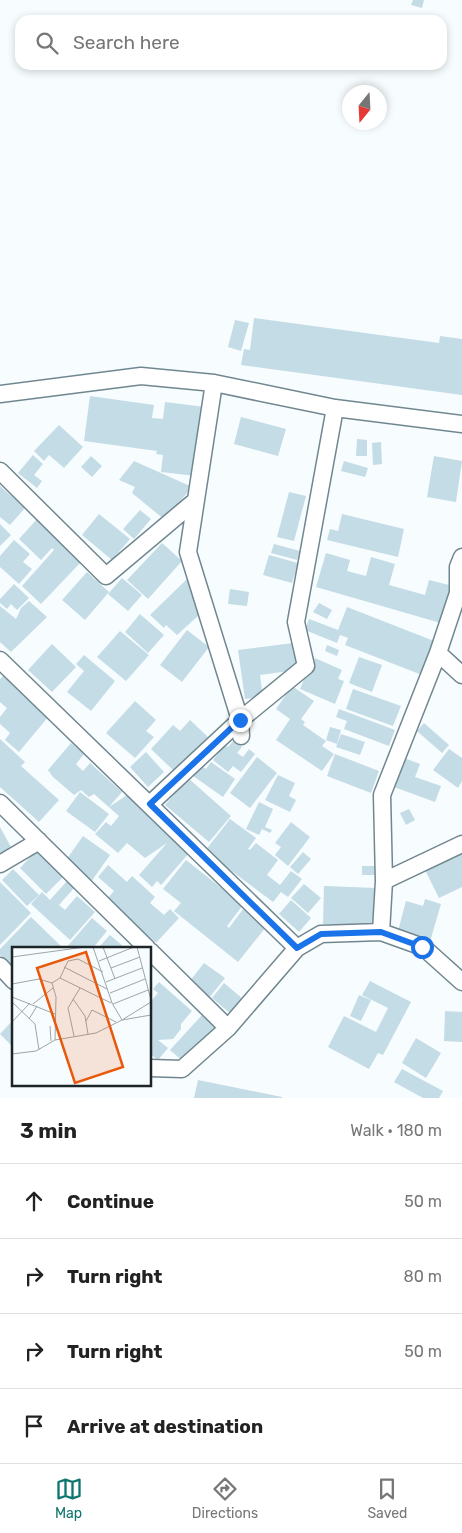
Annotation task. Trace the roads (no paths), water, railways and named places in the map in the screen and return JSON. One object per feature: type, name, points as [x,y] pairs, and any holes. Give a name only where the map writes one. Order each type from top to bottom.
[{"type":"street","points":[[0,394],[141,376],[214,383],[335,408],[462,424]]},
{"type":"street","points":[[214,383],[188,552],[240,728]]},
{"type":"street","points":[[150,804],[240,728],[306,666],[296,622],[335,408]]},
{"type":"street","points":[[0,471],[106,576],[195,501]]},
{"type":"street","points":[[381,932],[384,881],[382,795],[438,653],[458,593],[458,567],[462,557]]},
{"type":"street","points":[[438,653],[462,675]]},
{"type":"street","points":[[0,660],[297,948]]},
{"type":"street","points":[[0,803],[146,947]]},
{"type":"street","points":[[0,864],[39,841]]},
{"type":"street","points":[[384,881],[462,844]]},
{"type":"street","points":[[151,1068],[182,1069],[228,1028],[297,948],[321,934],[381,932],[422,947],[462,982]]},
{"type":"street","points":[[151,952],[228,1028]]},
{"type":"street","points":[[0,966],[12,979]]}]
